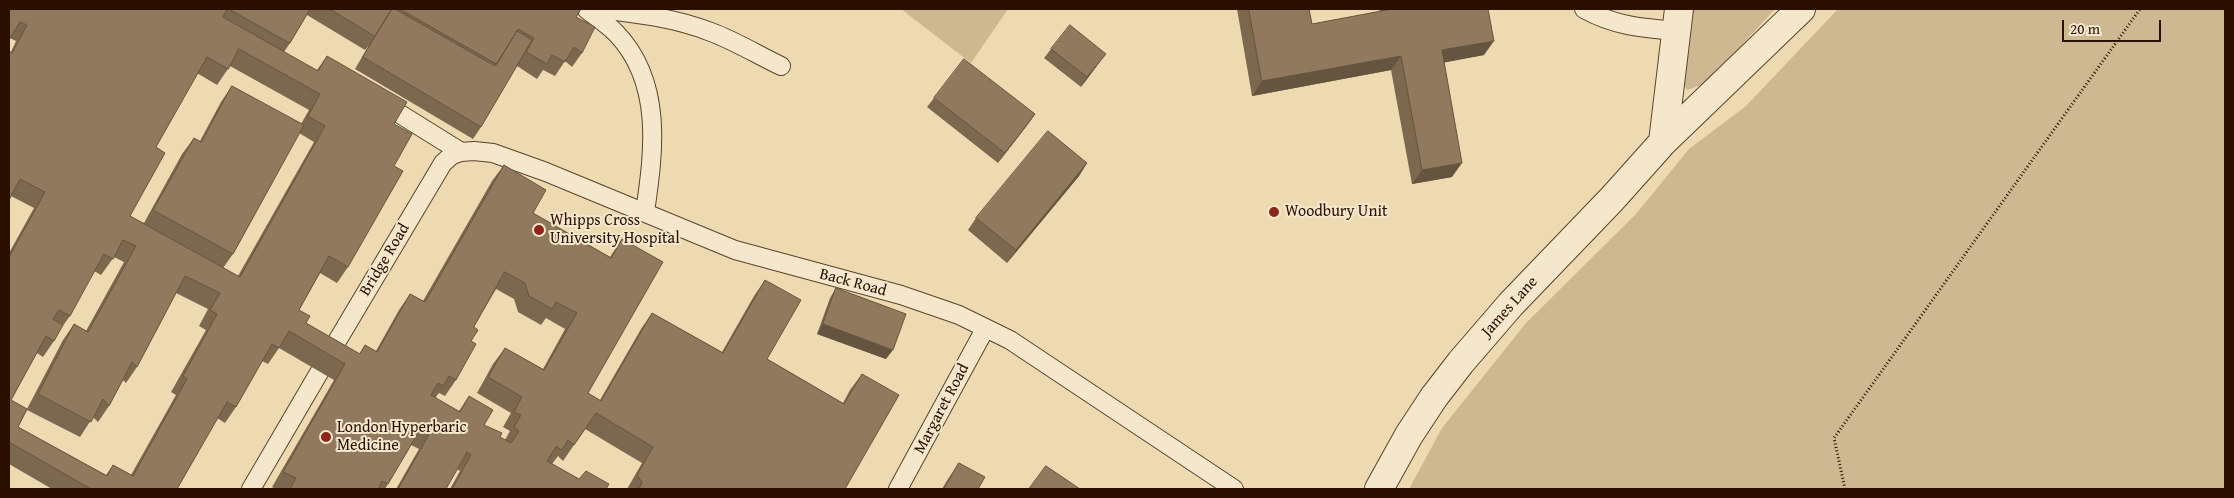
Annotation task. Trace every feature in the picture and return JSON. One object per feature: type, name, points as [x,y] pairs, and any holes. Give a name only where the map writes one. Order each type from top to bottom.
[{"type":"street","name":"James Lane","points":[[1379,489],[1409,435],[1461,362],[1511,304],[1612,199],[1663,142],[1801,9]]},
{"type":"street","points":[[1663,142],[1678,20]]},
{"type":"lane","points":[[586,9],[615,32],[626,46],[639,65],[649,94],[652,125],[652,164],[645,212]]},
{"type":"lane","points":[[597,9],[655,16],[692,26],[711,32],[780,66]]},
{"type":"lane","points":[[1584,9],[1606,20],[1635,28],[1678,20]]},
{"type":"lane","points":[[367,93],[462,152]]},
{"type":"lane","name":"Back Road","points":[[462,152],[493,153],[645,212],[735,250],[901,295],[959,315],[1010,340],[1234,489]]},
{"type":"lane","name":"Bridge Road","points":[[251,489],[443,163],[452,156],[462,152]]},
{"type":"lane","name":"Margaret Road","points":[[898,489],[985,329]]},
{"type":"path","points":[[1845,489],[1834,438],[2140,9]]},
{"type":"shaded area","points":[[901,9],[1008,9],[971,63]]},
{"type":"shaded area","points":[[1689,9],[1775,9],[1707,83],[1687,90],[1681,79]]},
{"type":"shaded area","points":[[1838,9],[2225,9],[2225,489],[1409,489],[1442,428],[1526,323],[1636,214],[1689,149],[1746,106]]},
{"type":"building","points":[[9,9],[227,9],[223,17],[318,71],[327,56],[407,102],[394,124],[412,134],[394,166],[403,171],[348,267],[329,256],[299,310],[310,316],[306,323],[360,354],[365,345],[377,352],[410,294],[425,302],[504,165],[546,190],[533,213],[611,258],[622,239],[663,262],[588,393],[601,401],[652,313],[723,353],[765,280],[801,300],[767,359],[844,404],[862,374],[899,395],[845,489],[639,489],[642,482],[637,475],[653,447],[596,413],[574,445],[568,440],[562,450],[556,447],[547,461],[579,479],[586,471],[609,484],[606,489],[452,489],[471,455],[467,452],[446,489],[398,489],[430,433],[421,428],[388,484],[382,481],[378,489],[290,489],[296,478],[283,472],[345,364],[289,331],[279,348],[272,344],[236,407],[227,402],[177,489],[91,489],[9,442],[9,257],[45,192],[20,179],[9,200],[9,51],[12,53],[27,25],[20,22],[9,40]],"holes":[[[239,49],[320,94],[308,116],[325,126],[240,277],[130,216],[165,153],[156,147],[207,57],[228,69]],[[123,240],[136,246],[88,332],[74,324],[38,394],[91,422],[103,399],[109,406],[132,362],[137,367],[185,276],[220,293],[210,310],[217,314],[183,376],[187,379],[133,476],[113,465],[107,476],[18,427],[27,409],[11,400],[46,336],[54,341],[63,325],[53,319],[59,310],[70,316],[104,254],[113,259]],[[505,272],[525,283],[529,296],[552,309],[556,302],[577,313],[544,370],[505,348],[488,377],[522,397],[514,412],[521,415],[514,427],[519,431],[511,443],[500,437],[502,433],[484,425],[493,410],[469,396],[460,412],[431,395],[438,383],[443,386],[449,376],[456,380],[476,344],[471,341],[478,330],[474,327]]]},
{"type":"building","points":[[229,9],[310,9],[290,43]]},
{"type":"building","points":[[330,9],[392,9],[375,36]]},
{"type":"building","points":[[392,9],[495,66],[517,31],[532,40],[481,127],[363,57]]},
{"type":"building","points":[[400,9],[581,9],[576,17],[595,27],[582,53],[574,47],[565,62],[552,55],[547,64],[526,52],[534,38],[518,29],[497,64]]},
{"type":"building","points":[[1249,9],[1309,9],[1312,24],[1392,9],[1488,9],[1494,41],[1442,50],[1462,163],[1422,170],[1401,56],[1262,81]]},
{"type":"building","points":[[1070,25],[1106,54],[1087,77],[1051,49]]},
{"type":"building","points":[[964,59],[1035,114],[1005,153],[934,98]]},
{"type":"building","points":[[232,86],[304,125],[233,254],[153,210],[194,138],[201,142]]},
{"type":"building","points":[[1048,131],[1087,163],[1016,250],[976,218]]},
{"type":"building","points":[[836,288],[906,314],[893,350],[823,324]]},
{"type":"building","points":[[959,463],[985,477],[978,489],[944,489]]},
{"type":"building","points":[[1046,466],[1080,489],[1029,489]]},
{"type":"place","name":"Woodbury Unit","points":[[1274,212]]},
{"type":"place","name":"Whipps Cross University Hospital","points":[[539,230]]},
{"type":"place","name":"London Hyperbaric Medicine","points":[[326,437]]}]
